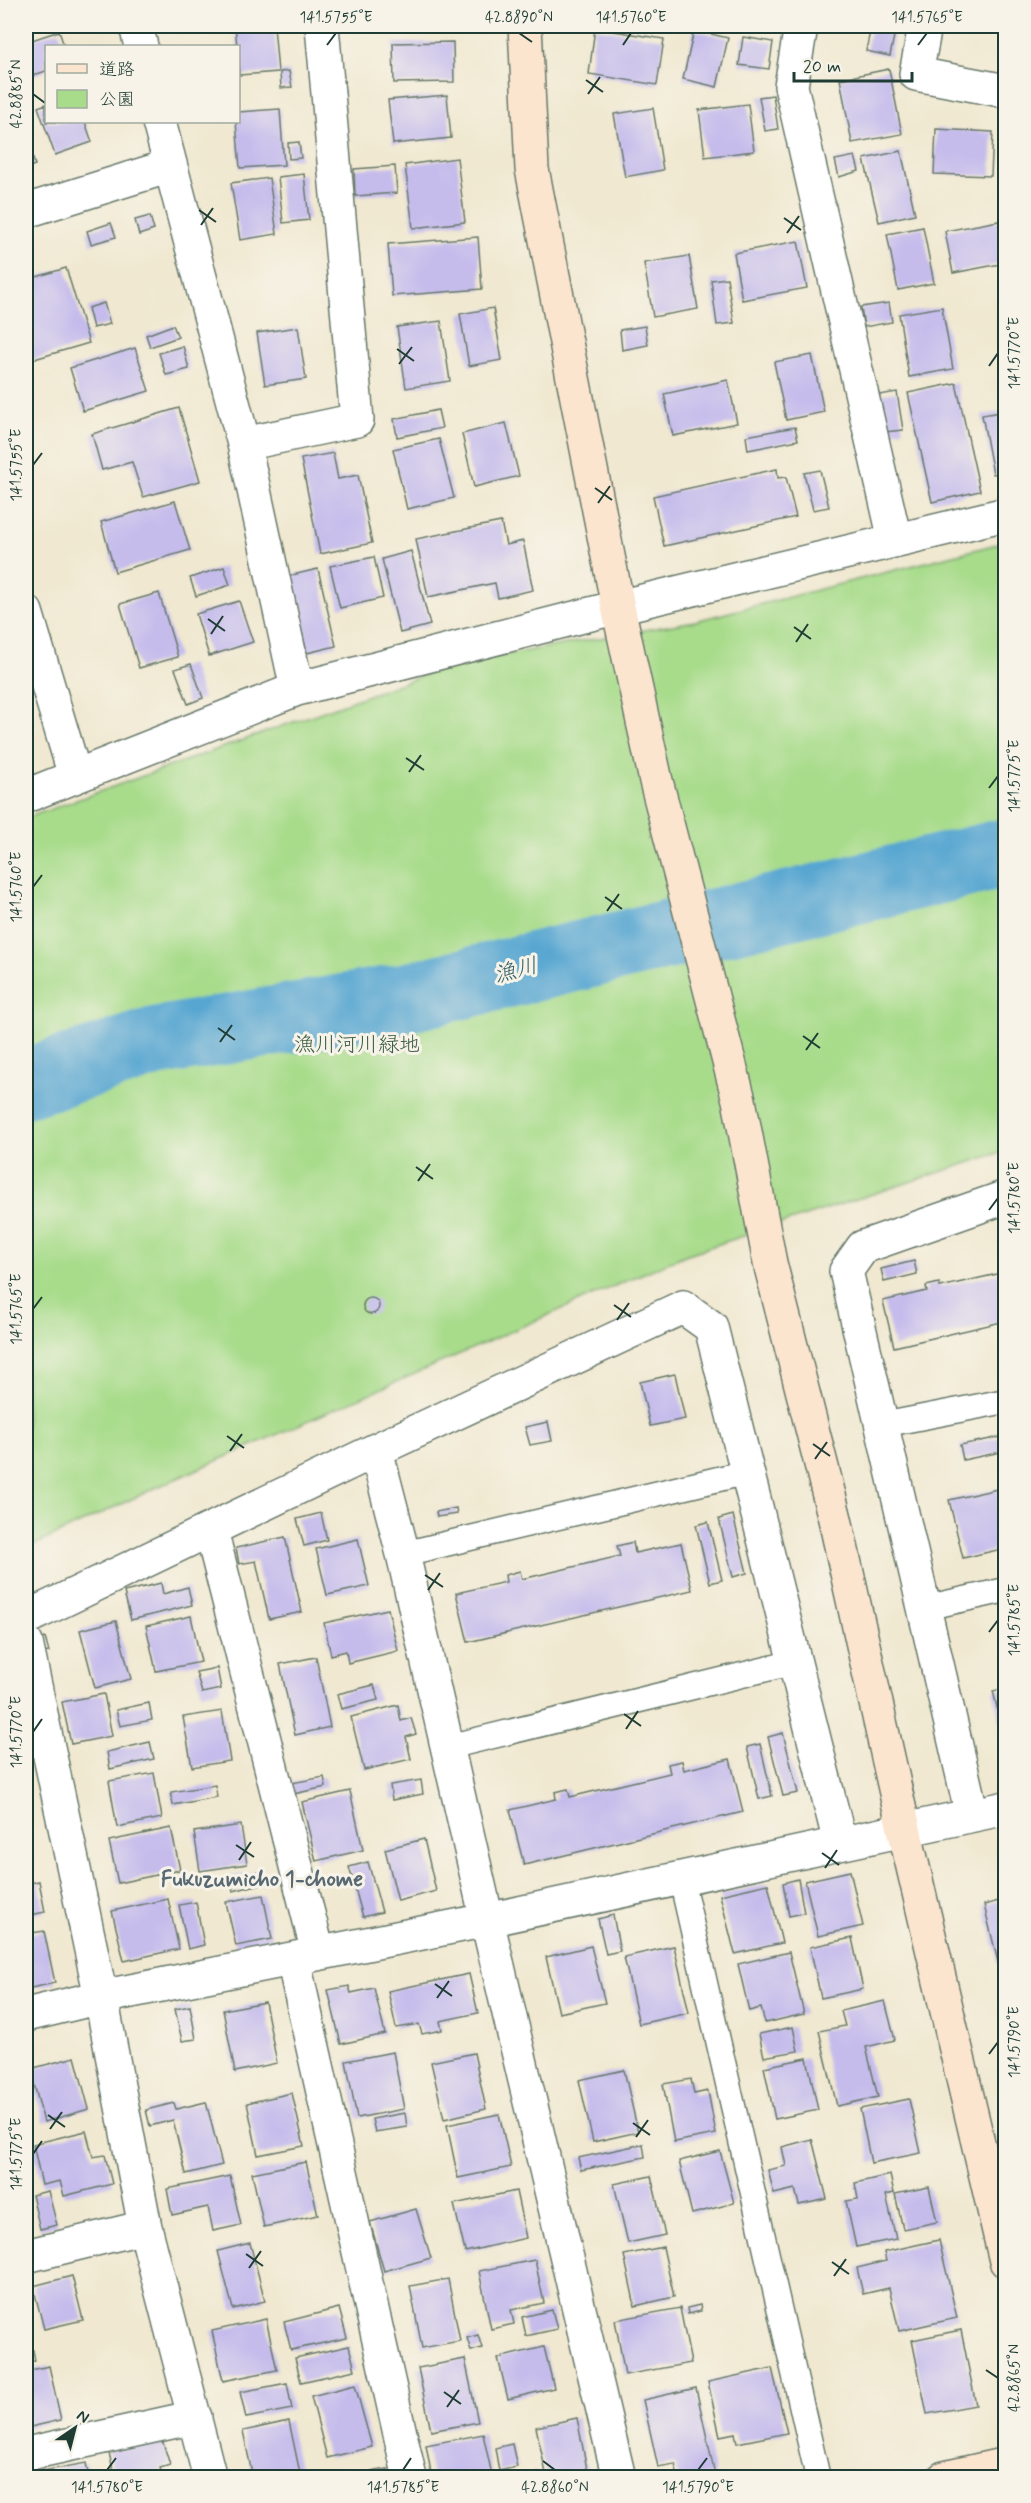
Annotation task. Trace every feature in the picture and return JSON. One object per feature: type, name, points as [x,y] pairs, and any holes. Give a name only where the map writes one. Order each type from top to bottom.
[{"type":"street","points":[[136,26],[141,45]]},
{"type":"street","points":[[244,444],[357,420],[322,26]]},
{"type":"street","points":[[525,26],[532,169],[618,607],[656,781],[739,1100],[770,1263],[835,1519],[904,1829],[1005,2261]]},
{"type":"street","points":[[801,26],[792,86],[895,540]]},
{"type":"street","points":[[926,26],[916,74],[1005,91]]},
{"type":"street","points":[[159,123],[244,444],[297,689]]},
{"type":"street","points":[[26,211],[170,166]]},
{"type":"street","points":[[26,796],[297,689],[618,607],[1005,514]]},
{"type":"street","points":[[26,612],[75,776]]},
{"type":"street","points":[[972,1815],[846,1271],[863,1247],[1005,1197]]},
{"type":"street","points":[[26,1618],[376,1450],[683,1307],[711,1327],[840,1843]]},
{"type":"street","points":[[376,1450],[403,1554],[619,2478]]},
{"type":"street","points":[[212,1530],[306,1956],[410,2478]]},
{"type":"street","points":[[26,1643],[100,1997],[145,2227],[210,2478]]},
{"type":"street","points":[[26,2015],[100,1997],[487,1920],[1005,1808]]},
{"type":"street","points":[[26,2256],[145,2227]]},
{"type":"street","points":[[26,2454],[195,2417]]},
{"type":"street","points":[[944,2478],[1005,2464]]},
{"type":"lane","points":[[882,1425],[1005,1401]]},
{"type":"lane","points":[[403,1554],[747,1472]]},
{"type":"lane","points":[[924,1608],[1005,1590]]},
{"type":"lane","points":[[448,1747],[795,1662]]},
{"type":"lane","points":[[681,1878],[818,2478]]},
{"type":"green space","name":"漁川河川緑地","points":[[1005,542],[1005,1151],[685,1255],[155,1488],[26,1549],[26,818],[455,664],[695,621]]},
{"type":"building","points":[[235,26],[274,26],[278,72],[240,75],[240,45],[237,45]]},
{"type":"building","points":[[871,26],[896,26],[890,56],[866,51]]},
{"type":"building","points":[[595,28],[664,39],[657,85],[589,74]]},
{"type":"building","points":[[694,30],[728,38],[717,87],[683,79]]},
{"type":"building","points":[[59,31],[64,45],[45,45],[45,71],[26,78],[26,42]]},
{"type":"building","points":[[743,37],[773,42],[769,69],[739,65]]},
{"type":"building","points":[[453,42],[454,82],[394,83],[393,43]]},
{"type":"building","points":[[889,69],[902,134],[852,143],[840,79]]},
{"type":"building","points":[[289,71],[292,87],[281,88],[280,72]]},
{"type":"building","points":[[447,95],[451,138],[393,144],[388,100]]},
{"type":"building","points":[[773,95],[778,129],[765,131],[759,97]]},
{"type":"building","points":[[45,104],[45,123],[85,123],[92,142],[55,155],[38,107]]},
{"type":"building","points":[[748,104],[754,151],[705,157],[699,110]]},
{"type":"building","points":[[653,108],[663,170],[625,177],[614,114]]},
{"type":"building","points":[[280,109],[284,165],[240,168],[236,123],[240,123],[240,112]]},
{"type":"building","points":[[936,129],[993,132],[991,176],[934,174]]},
{"type":"building","points":[[26,135],[35,165],[26,168]]},
{"type":"building","points":[[299,142],[301,158],[289,159],[288,143]]},
{"type":"building","points":[[901,151],[915,214],[879,222],[864,159]]},
{"type":"building","points":[[855,156],[859,171],[839,177],[835,160]]},
{"type":"building","points":[[457,158],[465,222],[413,228],[405,165]]},
{"type":"building","points":[[395,166],[397,193],[355,196],[354,169]]},
{"type":"building","points":[[304,174],[309,220],[283,223],[278,177]]},
{"type":"building","points":[[269,178],[277,234],[240,240],[231,183]]},
{"type":"building","points":[[150,216],[154,230],[139,235],[135,220]]},
{"type":"building","points":[[999,221],[1006,263],[953,273],[945,231]]},
{"type":"building","points":[[111,223],[116,237],[91,244],[87,231]]},
{"type":"building","points":[[923,227],[934,283],[898,290],[887,234]]},
{"type":"building","points":[[478,237],[482,289],[392,296],[388,244]]},
{"type":"building","points":[[798,241],[807,288],[742,300],[734,253]]},
{"type":"building","points":[[689,256],[698,309],[653,317],[644,263]]},
{"type":"building","points":[[66,268],[89,343],[31,360],[26,342],[26,280]]},
{"type":"building","points":[[727,278],[734,323],[717,325],[711,280]]},
{"type":"building","points":[[104,303],[110,324],[93,328],[88,308]]},
{"type":"building","points":[[889,303],[892,322],[864,327],[861,307]]},
{"type":"building","points":[[942,307],[953,369],[909,377],[899,314]]},
{"type":"building","points":[[493,308],[502,360],[469,366],[460,314]]},
{"type":"building","points":[[441,321],[450,381],[406,388],[397,327]]},
{"type":"building","points":[[173,325],[178,337],[150,347],[146,335]]},
{"type":"building","points":[[645,326],[648,345],[622,350],[620,330]]},
{"type":"building","points":[[298,327],[306,379],[265,385],[257,333]]},
{"type":"building","points":[[183,346],[189,369],[166,375],[159,353]]},
{"type":"building","points":[[135,348],[149,391],[83,411],[70,368]]},
{"type":"building","points":[[812,355],[824,412],[786,420],[774,362]]},
{"type":"building","points":[[728,380],[737,423],[673,436],[664,394]]},
{"type":"building","points":[[956,383],[980,491],[932,502],[908,393]]},
{"type":"building","points":[[897,392],[903,430],[885,432],[879,395]]},
{"type":"building","points":[[179,408],[200,481],[143,497],[132,462],[102,470],[92,434]]},
{"type":"building","points":[[438,410],[442,428],[397,437],[394,419]]},
{"type":"building","points":[[1000,412],[1006,441],[1006,472],[993,474],[982,415]]},
{"type":"building","points":[[506,423],[519,476],[474,487],[462,434]]},
{"type":"building","points":[[795,427],[798,440],[748,450],[746,436]]},
{"type":"building","points":[[439,439],[454,498],[407,509],[393,449]]},
{"type":"building","points":[[333,453],[338,479],[358,475],[372,543],[320,554],[301,459]]},
{"type":"building","points":[[777,469],[778,478],[786,477],[796,517],[664,546],[653,496]]},
{"type":"building","points":[[820,470],[829,507],[813,510],[804,473]]},
{"type":"building","points":[[175,501],[190,550],[115,572],[101,522]]},
{"type":"building","points":[[501,522],[506,545],[523,541],[533,590],[498,598],[495,583],[428,597],[416,539]]},
{"type":"building","points":[[411,551],[430,625],[400,633],[382,559]]},
{"type":"building","points":[[374,557],[383,598],[340,608],[330,566]]},
{"type":"building","points":[[224,567],[230,585],[196,596],[190,578]]},
{"type":"building","points":[[318,569],[336,646],[307,653],[288,576]]},
{"type":"building","points":[[159,593],[178,657],[139,668],[120,604]]},
{"type":"building","points":[[239,601],[253,642],[209,656],[196,614]]},
{"type":"building","points":[[191,664],[203,698],[188,704],[175,669]]},
{"type":"building","points":[[914,1261],[917,1274],[884,1282],[881,1269]]},
{"type":"building","points":[[1006,1272],[1006,1321],[894,1347],[883,1301],[927,1291],[926,1286],[939,1283],[940,1287]]},
{"type":"building","points":[[371,1298],[379,1306],[371,1314],[363,1306]]},
{"type":"building","points":[[675,1374],[685,1419],[650,1426],[640,1382]]},
{"type":"building","points":[[548,1422],[552,1441],[530,1445],[525,1427]]},
{"type":"building","points":[[1006,1436],[1006,1451],[963,1460],[960,1445]]},
{"type":"building","points":[[1006,1487],[1006,1548],[963,1558],[949,1500]]},
{"type":"building","points":[[456,1508],[457,1514],[437,1517],[436,1512]]},
{"type":"building","points":[[321,1513],[327,1540],[304,1546],[297,1519]]},
{"type":"building","points":[[733,1515],[747,1573],[733,1577],[719,1519]]},
{"type":"building","points":[[708,1522],[722,1580],[710,1583],[696,1525]]},
{"type":"building","points":[[285,1537],[302,1612],[269,1619],[256,1561],[239,1564],[236,1548]]},
{"type":"building","points":[[358,1539],[369,1586],[327,1595],[316,1549]]},
{"type":"building","points":[[633,1542],[635,1553],[681,1543],[692,1590],[468,1642],[456,1593],[506,1582],[505,1575],[520,1571],[522,1579],[620,1556],[617,1546]]},
{"type":"building","points":[[161,1583],[163,1594],[188,1587],[192,1605],[131,1620],[124,1592]]},
{"type":"building","points":[[388,1609],[398,1651],[348,1663],[346,1651],[331,1655],[324,1623]]},
{"type":"building","points":[[191,1616],[201,1662],[156,1671],[146,1626]]},
{"type":"building","points":[[116,1621],[131,1679],[95,1688],[80,1630]]},
{"type":"building","points":[[45,1638],[49,1652],[38,1654],[35,1640]]},
{"type":"building","points":[[316,1657],[330,1727],[295,1735],[280,1664]]},
{"type":"building","points":[[217,1668],[221,1689],[202,1693],[196,1672]]},
{"type":"building","points":[[374,1685],[378,1700],[341,1709],[337,1694]]},
{"type":"building","points":[[1006,1688],[1006,1740],[1005,1740],[993,1691]]},
{"type":"building","points":[[104,1694],[112,1736],[71,1744],[62,1702]]},
{"type":"building","points":[[149,1703],[152,1720],[120,1726],[116,1710]]},
{"type":"building","points":[[398,1705],[401,1721],[411,1718],[416,1734],[406,1737],[411,1759],[364,1770],[351,1717]]},
{"type":"building","points":[[222,1711],[230,1761],[192,1767],[183,1717]]},
{"type":"building","points":[[783,1733],[798,1793],[783,1796],[768,1737]]},
{"type":"building","points":[[150,1742],[154,1759],[110,1769],[107,1752]]},
{"type":"building","points":[[760,1744],[772,1796],[759,1799],[747,1747]]},
{"type":"building","points":[[730,1759],[743,1812],[524,1865],[510,1810],[556,1799],[555,1792],[568,1789],[570,1797],[670,1773],[668,1764],[682,1761],[684,1770]]},
{"type":"building","points":[[154,1773],[162,1818],[117,1827],[109,1781]]},
{"type":"building","points":[[324,1777],[326,1787],[293,1794],[291,1783]]},
{"type":"building","points":[[421,1780],[423,1794],[392,1800],[390,1785]]},
{"type":"building","points":[[215,1785],[217,1797],[173,1805],[171,1792]]},
{"type":"building","points":[[350,1791],[363,1850],[316,1861],[302,1802]]},
{"type":"building","points":[[241,1825],[247,1864],[200,1871],[194,1832]]},
{"type":"building","points":[[171,1828],[180,1870],[118,1883],[109,1841]]},
{"type":"building","points":[[424,1839],[436,1891],[398,1901],[385,1849]]},
{"type":"building","points":[[368,1862],[382,1912],[363,1917],[349,1867]]},
{"type":"building","points":[[850,1871],[863,1926],[818,1936],[805,1881]]},
{"type":"building","points":[[258,1872],[261,1884],[233,1891],[230,1877]]},
{"type":"building","points":[[798,1879],[804,1913],[789,1916],[783,1883]]},
{"type":"building","points":[[39,1881],[45,1912],[26,1916],[26,1884]]},
{"type":"building","points":[[768,1884],[782,1943],[735,1954],[720,1895]]},
{"type":"building","points":[[263,1895],[272,1939],[236,1946],[226,1902]]},
{"type":"building","points":[[168,1899],[179,1949],[124,1961],[112,1911]]},
{"type":"building","points":[[1006,1899],[1006,1973],[1001,1974],[984,1905]]},
{"type":"building","points":[[196,1902],[204,1945],[188,1949],[179,1905]]},
{"type":"building","points":[[613,1915],[620,1951],[606,1954],[598,1919]]},
{"type":"building","points":[[44,1931],[55,1983],[26,1989],[26,1934]]},
{"type":"building","points":[[852,1938],[863,1989],[821,1998],[810,1947]]},
{"type":"building","points":[[591,1946],[605,2003],[559,2013],[546,1957]]},
{"type":"building","points":[[674,1946],[689,2013],[639,2024],[624,1957]]},
{"type":"building","points":[[789,1952],[804,2014],[765,2023],[761,2008],[749,2011],[738,1964]]},
{"type":"building","points":[[469,1974],[478,2013],[440,2021],[442,2030],[422,2034],[419,2024],[396,2028],[388,1991]]},
{"type":"building","points":[[349,1986],[351,1993],[374,1988],[385,2034],[341,2044],[328,1990]]},
{"type":"building","points":[[885,2001],[895,2040],[866,2047],[878,2097],[837,2106],[819,2031],[845,2026],[841,2011]]},
{"type":"building","points":[[265,2002],[277,2063],[235,2072],[223,2010]]},
{"type":"building","points":[[190,2006],[196,2039],[182,2041],[175,2009]]},
{"type":"building","points":[[793,2027],[798,2051],[764,2057],[759,2034]]},
{"type":"building","points":[[393,2052],[404,2109],[357,2118],[346,2061]]},
{"type":"building","points":[[474,2053],[486,2109],[444,2119],[431,2062]]},
{"type":"building","points":[[75,2057],[89,2109],[44,2122],[30,2069]]},
{"type":"building","points":[[807,2058],[818,2110],[775,2119],[764,2067]]},
{"type":"building","points":[[624,2070],[638,2132],[593,2142],[579,2080]]},
{"type":"building","points":[[691,2079],[694,2094],[708,2091],[716,2134],[674,2142],[663,2084]]},
{"type":"building","points":[[292,2093],[304,2146],[258,2155],[247,2103]]},
{"type":"building","points":[[909,2099],[921,2153],[871,2163],[860,2109]]},
{"type":"building","points":[[206,2102],[222,2165],[186,2174],[173,2120],[150,2126],[146,2110],[174,2103],[176,2109]]},
{"type":"building","points":[[405,2113],[407,2127],[375,2132],[372,2119]]},
{"type":"building","points":[[499,2114],[511,2167],[458,2178],[447,2125]]},
{"type":"building","points":[[86,2131],[93,2157],[105,2155],[112,2184],[64,2196],[60,2181],[42,2185],[33,2144]]},
{"type":"building","points":[[812,2139],[827,2199],[799,2205],[795,2189],[774,2194],[768,2170],[786,2166],[782,2147]]},
{"type":"building","points":[[643,2144],[645,2157],[581,2170],[578,2158]]},
{"type":"building","points":[[720,2151],[734,2203],[692,2214],[679,2161]]},
{"type":"building","points":[[306,2162],[318,2215],[264,2227],[252,2173]]},
{"type":"building","points":[[890,2175],[894,2193],[886,2195],[896,2239],[856,2247],[846,2201],[858,2199],[855,2183]]},
{"type":"building","points":[[230,2176],[241,2225],[213,2231],[208,2207],[172,2215],[167,2189]]},
{"type":"building","points":[[651,2176],[665,2235],[628,2243],[614,2184]]},
{"type":"building","points":[[929,2187],[937,2222],[903,2229],[895,2194]]},
{"type":"building","points":[[48,2191],[57,2225],[40,2229],[32,2195]]},
{"type":"building","points":[[516,2191],[526,2238],[465,2252],[454,2204]]},
{"type":"building","points":[[416,2209],[431,2258],[384,2271],[370,2222]]},
{"type":"building","points":[[939,2240],[957,2318],[899,2331],[889,2288],[863,2294],[857,2268],[886,2261],[884,2252]]},
{"type":"building","points":[[250,2243],[265,2301],[233,2309],[218,2251]]},
{"type":"building","points":[[663,2247],[674,2297],[635,2306],[624,2255]]},
{"type":"building","points":[[535,2260],[544,2303],[511,2310],[514,2324],[491,2329],[479,2271]]},
{"type":"building","points":[[72,2276],[83,2320],[44,2329],[33,2286]]},
{"type":"building","points":[[448,2279],[460,2341],[422,2348],[410,2286]]},
{"type":"building","points":[[700,2305],[701,2311],[688,2314],[687,2308]]},
{"type":"building","points":[[339,2308],[347,2338],[291,2350],[284,2322]]},
{"type":"building","points":[[680,2308],[691,2363],[625,2375],[615,2320]]},
{"type":"building","points":[[552,2310],[557,2329],[526,2336],[522,2317]]},
{"type":"building","points":[[266,2319],[277,2370],[223,2381],[212,2331]]},
{"type":"building","points":[[961,2330],[976,2405],[927,2414],[912,2340]]},
{"type":"building","points":[[478,2335],[482,2348],[471,2351],[467,2338]]},
{"type":"building","points":[[349,2346],[355,2370],[301,2382],[295,2358]]},
{"type":"building","points":[[544,2347],[554,2388],[508,2399],[498,2358]]},
{"type":"building","points":[[33,2350],[35,2361],[26,2362],[26,2351]]},
{"type":"building","points":[[465,2359],[478,2422],[431,2431],[418,2368]]},
{"type":"building","points":[[49,2366],[61,2420],[26,2428],[26,2371]]},
{"type":"building","points":[[772,2368],[787,2433],[737,2443],[735,2433],[720,2436],[708,2382]]},
{"type":"building","points":[[287,2383],[292,2409],[246,2418],[240,2392]]},
{"type":"building","points":[[355,2385],[372,2447],[327,2458],[311,2396]]},
{"type":"building","points":[[696,2388],[715,2475],[678,2478],[675,2464],[658,2467],[643,2400]]},
{"type":"building","points":[[577,2418],[588,2474],[571,2478],[547,2478],[536,2427]]},
{"type":"building","points":[[289,2421],[301,2478],[253,2478],[243,2431]]},
{"type":"building","points":[[483,2434],[492,2475],[432,2478],[426,2445]]},
{"type":"building","points":[[161,2436],[170,2465],[160,2468],[163,2478],[115,2478],[108,2449]]},
{"type":"building","points":[[512,2444],[517,2467],[499,2471],[495,2448]]},
{"type":"building","points":[[86,2463],[89,2478],[43,2478],[42,2471]]},
{"type":"building","points":[[388,2469],[389,2478],[348,2478],[348,2476]]},
{"type":"building","points":[[539,2473],[540,2478],[522,2478],[522,2477]]},
{"type":"waterway","name":"漁川","points":[[26,1083],[155,1042],[400,999],[1006,853]]},
{"type":"district","name":"Fukuzumicho 1-chome","points":[[262,1880]]}]
